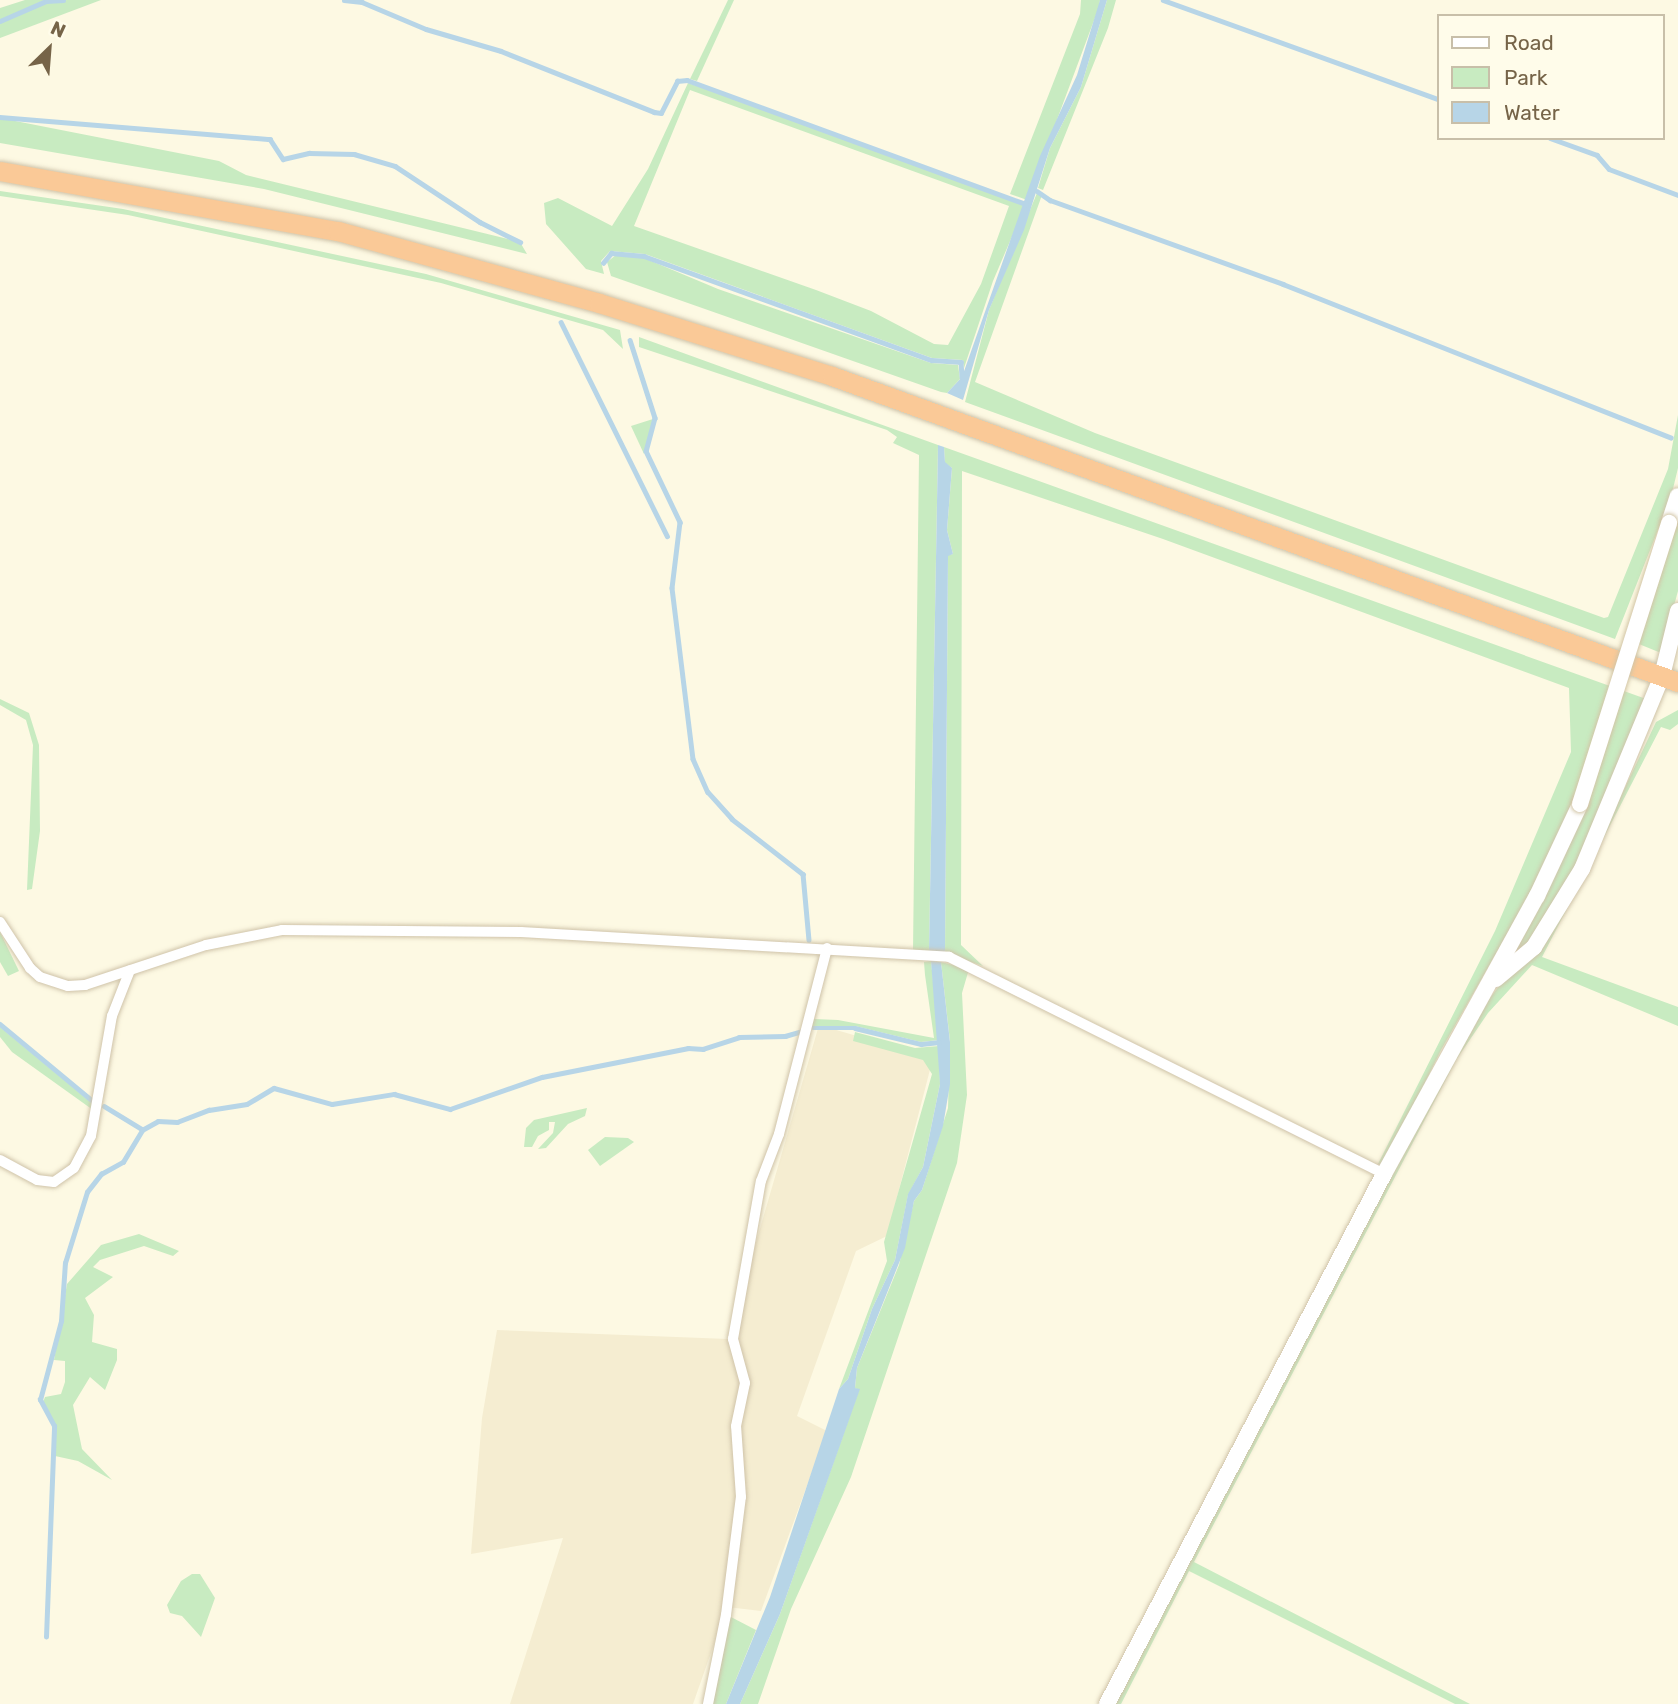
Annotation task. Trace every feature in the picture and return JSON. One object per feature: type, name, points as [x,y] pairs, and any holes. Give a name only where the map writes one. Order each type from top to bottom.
[{"type":"highway","points":[[0,171],[338,231],[599,303],[832,376],[1670,679]]},
{"type":"street","points":[[1107,1704],[1384,1174],[1488,985],[1580,804],[1678,496]]},
{"type":"street","points":[[1488,985],[1534,947],[1557,915],[1670,679],[1678,611]]},
{"type":"street","points":[[0,922],[30,968],[55,984],[85,985],[206,945],[282,930],[521,932],[949,957],[1384,1174]]},
{"type":"street","points":[[708,1704],[726,1615],[741,1497],[736,1426],[746,1383],[733,1339],[761,1181],[779,1134],[827,948]]},
{"type":"street","points":[[0,1160],[37,1180],[54,1182],[74,1168],[90,1136],[112,1016],[130,970]]},
{"type":"shaded area","points":[[819,1025],[933,1058],[887,1236],[856,1251],[797,1416],[827,1431],[761,1611],[727,1607],[693,1704],[510,1704],[563,1538],[471,1554],[482,1418],[497,1330],[728,1339]]},
{"type":"green space","points":[[25,0],[45,0],[0,20],[0,8]]},
{"type":"green space","points":[[101,0],[0,38],[0,23],[46,3]]},
{"type":"green space","points":[[728,0],[734,0],[697,81],[690,79]]},
{"type":"green space","points":[[1081,0],[1100,0],[1099,7],[1027,200],[1010,194],[1080,14]]},
{"type":"green space","points":[[1107,0],[1116,0],[1108,28],[1043,190],[1038,188],[1050,148],[1081,87]]},
{"type":"green space","points":[[688,83],[799,120],[1025,206],[993,281],[964,368],[963,360],[932,358],[645,254],[610,251],[601,261],[604,274],[586,269],[546,224],[544,203],[558,198],[612,226],[648,169]],"holes":[[[690,90],[1009,206],[981,284],[948,345],[934,344],[871,311],[816,290],[634,226]]]},
{"type":"green space","points":[[0,118],[219,161],[246,175],[520,242],[527,254],[264,189],[0,143]]},
{"type":"green space","points":[[0,191],[123,209],[426,274],[620,330],[623,349],[603,330],[441,283],[128,215],[0,196]]},
{"type":"green space","points":[[1037,193],[1042,195],[975,382],[1095,433],[1604,618],[1608,617],[1668,469],[1678,415],[1678,468],[1671,497],[1615,639],[965,402],[989,310]]},
{"type":"green space","points":[[616,255],[644,258],[718,289],[931,363],[958,365],[960,379],[947,393],[941,392],[611,276],[607,262]]},
{"type":"green space","points":[[639,337],[938,445],[929,951],[913,950],[919,455],[893,443],[897,437],[887,430],[639,347]]},
{"type":"green space","points":[[653,419],[644,454],[631,426]]},
{"type":"green space","points":[[944,447],[1649,700],[1577,869],[1534,940],[1510,961],[1585,811],[1548,862],[1441,1050],[1385,1163],[1378,1164],[1495,931],[1571,752],[1569,688],[1163,539],[962,471],[961,945],[983,966],[945,953],[948,555],[953,554],[947,530],[952,468],[945,463]]},
{"type":"green space","points":[[1678,514],[1678,591],[1661,653],[1634,642]]},
{"type":"green space","points":[[0,699],[29,713],[39,745],[40,831],[32,889],[27,890],[33,745],[26,720],[0,705]]},
{"type":"green space","points":[[1678,710],[1678,724],[1670,730],[1661,727],[1542,957],[1678,1007],[1678,1026],[1532,965],[1488,1013],[1456,1060],[1194,1562],[1470,1704],[1455,1704],[1189,1571],[1121,1704],[1113,1704],[1441,1075],[1479,1013],[1588,866],[1656,722]]},
{"type":"green space","points":[[0,932],[19,971],[8,976],[0,962]]},
{"type":"green space","points":[[931,961],[939,1040],[921,1042],[855,1026],[812,1027],[814,1019],[838,1020],[934,1038],[924,962]]},
{"type":"green space","points":[[941,962],[969,969],[962,993],[967,1095],[957,1163],[851,1477],[791,1609],[758,1704],[740,1704],[780,1614],[859,1390],[855,1388],[857,1368],[899,1265],[914,1201],[922,1190],[948,1108],[950,1041]]},
{"type":"green space","points":[[0,1027],[93,1104],[93,1110],[12,1052],[0,1037]]},
{"type":"green space","points":[[855,1032],[915,1048],[939,1046],[940,1084],[923,1167],[908,1195],[895,1260],[872,1309],[848,1379],[839,1389],[887,1261],[884,1242],[932,1074],[923,1060],[853,1041]]},
{"type":"green space","points":[[587,1108],[585,1116],[568,1124],[546,1148],[538,1149],[553,1133],[555,1122],[549,1122],[549,1130],[538,1136],[532,1147],[524,1147],[526,1128],[534,1120]]},
{"type":"green space","points":[[605,1137],[628,1138],[634,1142],[600,1166],[588,1150]]},
{"type":"green space","points":[[139,1234],[179,1251],[173,1256],[144,1246],[100,1260],[93,1267],[113,1277],[85,1298],[94,1315],[92,1342],[117,1349],[117,1360],[105,1390],[90,1377],[73,1405],[82,1449],[112,1480],[78,1461],[55,1456],[56,1426],[42,1405],[45,1397],[61,1394],[65,1382],[65,1361],[54,1360],[67,1284],[101,1245]]},
{"type":"green space","points":[[192,1574],[200,1574],[215,1598],[201,1637],[182,1616],[170,1613],[167,1605],[181,1581]]},
{"type":"green space","points":[[729,1616],[756,1630],[726,1704],[712,1704]]},
{"type":"water","points":[[1100,0],[1107,0],[1081,87],[1050,148],[1024,230],[989,310],[963,400],[947,393],[962,377],[1040,156],[1077,75]]},
{"type":"water","points":[[938,445],[944,447],[945,462],[952,468],[947,530],[953,554],[948,556],[945,953],[929,951]]},
{"type":"water","points":[[931,961],[941,962],[950,1042],[950,1084],[943,1126],[922,1190],[914,1201],[905,1248],[857,1368],[855,1388],[860,1389],[780,1614],[740,1704],[726,1704],[770,1597],[839,1389],[848,1379],[872,1309],[895,1260],[908,1194],[923,1167],[940,1084]]},
{"type":"waterway","points":[[0,21],[46,1],[63,0]]},
{"type":"waterway","points":[[344,0],[362,2],[426,29],[501,51],[654,112],[661,113],[677,81],[687,80],[1026,204]]},
{"type":"waterway","points":[[1163,0],[1436,98]]},
{"type":"waterway","points":[[0,117],[270,139],[283,159],[309,153],[354,154],[395,166],[480,222],[520,242]]},
{"type":"waterway","points":[[1556,140],[1597,155],[1609,169],[1678,195]]},
{"type":"waterway","points":[[1037,191],[1050,200],[1283,284],[1671,438]]},
{"type":"waterway","points":[[603,263],[611,253],[644,256],[932,360],[961,362],[962,377]]},
{"type":"waterway","points":[[561,322],[667,536]]},
{"type":"waterway","points":[[630,340],[655,418],[646,451],[680,522],[672,588],[693,759],[708,792],[732,819],[803,874],[809,940]]},
{"type":"waterway","points":[[0,1024],[94,1102]]},
{"type":"waterway","points":[[813,1028],[855,1028],[921,1044],[939,1042]]},
{"type":"waterway","points":[[46,1637],[54,1426],[40,1400],[61,1321],[65,1263],[87,1192],[101,1174],[123,1162],[142,1130],[158,1121],[177,1122],[209,1110],[247,1104],[274,1088],[332,1104],[394,1094],[450,1109],[542,1077],[688,1048],[703,1049],[739,1037],[785,1036],[802,1031]]},
{"type":"waterway","points":[[104,1106],[142,1129]]}]
